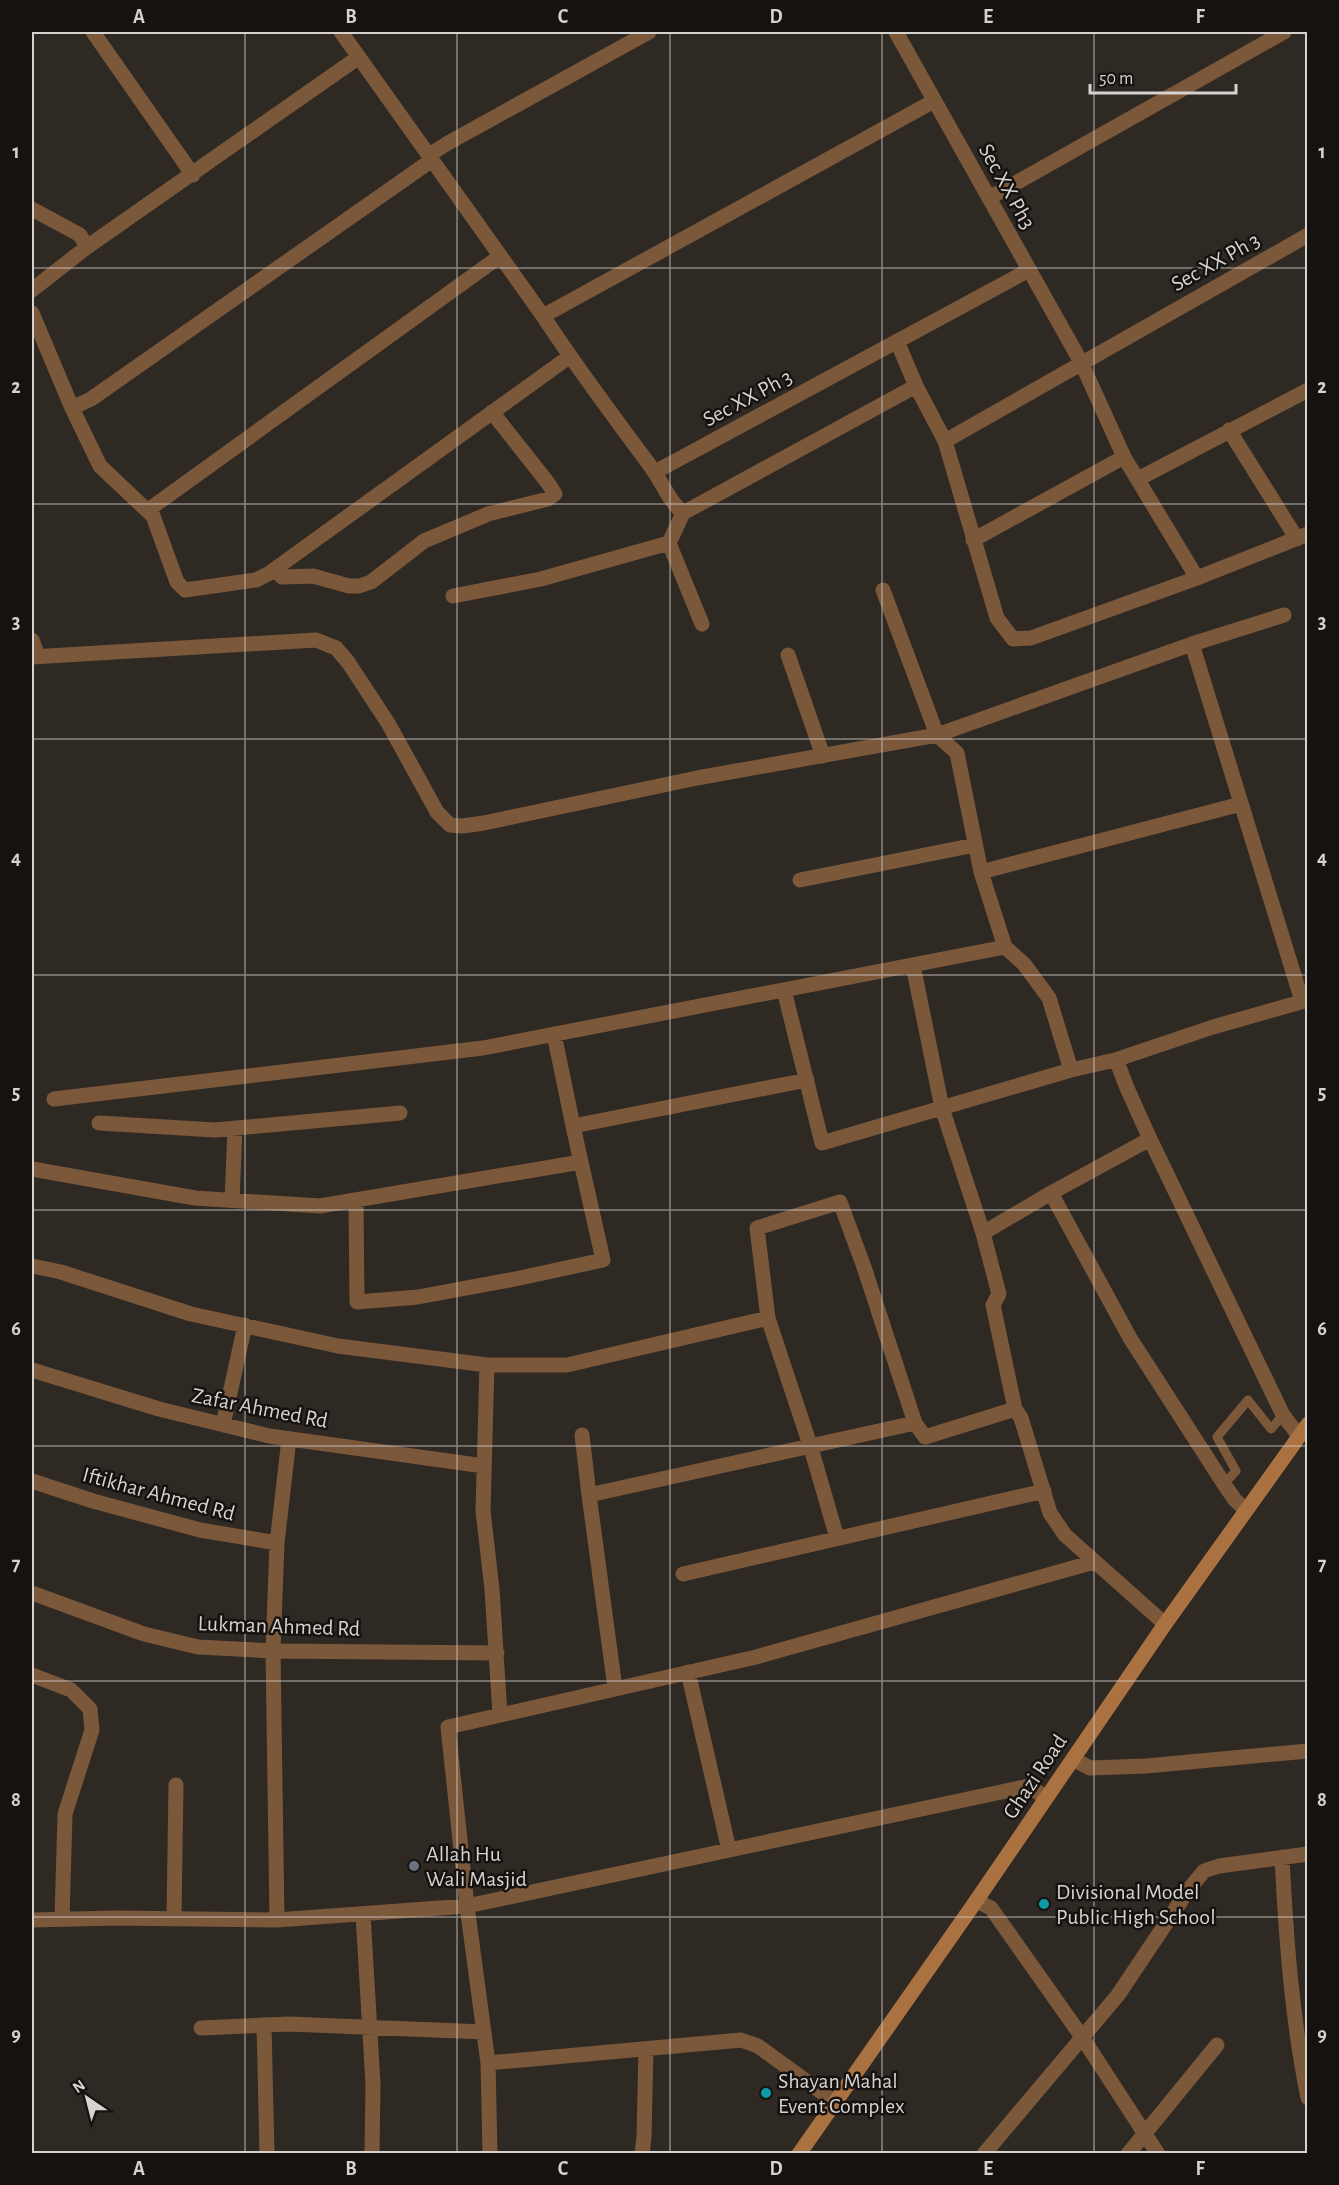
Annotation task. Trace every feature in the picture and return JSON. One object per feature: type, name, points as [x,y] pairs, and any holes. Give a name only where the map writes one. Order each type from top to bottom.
[{"type":"main road","name":"Ghazi Road","points":[[799,2154],[976,1901],[1165,1624],[1303,1430]]},
{"type":"street","points":[[93,32],[193,175]]},
{"type":"street","points":[[341,32],[543,316],[569,357],[655,472],[676,508],[683,513]]},
{"type":"street","points":[[72,408],[91,399],[431,158],[448,142],[649,32]]},
{"type":"street","name":"Sec XX Ph3","points":[[896,32],[1081,362],[1124,457],[1197,578]]},
{"type":"street","points":[[989,198],[1284,32]]},
{"type":"street","points":[[32,290],[87,247],[359,57]]},
{"type":"street","points":[[543,316],[934,101]]},
{"type":"street","points":[[32,209],[80,235],[87,247]]},
{"type":"street","name":"Sec XX Ph 3","points":[[945,441],[1308,235]]},
{"type":"street","points":[[147,510],[499,257]]},
{"type":"street","name":"Sec XX Ph 3","points":[[655,472],[1029,270]]},
{"type":"street","points":[[32,313],[72,408],[100,466],[147,510],[158,525],[177,582],[185,590],[256,580],[275,569],[569,357]]},
{"type":"street","points":[[897,341],[916,386],[945,441],[997,618],[1012,639],[1031,638],[1302,537],[1229,430]]},
{"type":"street","points":[[702,624],[669,543],[683,513],[916,386]]},
{"type":"street","points":[[1138,479],[1308,390]]},
{"type":"street","points":[[275,569],[282,577],[313,576],[349,586],[359,586],[371,582],[424,541],[488,513],[548,499],[555,494],[492,412]]},
{"type":"street","points":[[973,540],[1124,457]]},
{"type":"street","points":[[453,596],[541,579],[669,543]]},
{"type":"street","points":[[883,590],[937,735],[957,753],[981,872],[1005,947],[1024,964],[1049,998],[1071,1070]]},
{"type":"street","points":[[32,640],[35,656],[316,640],[336,648],[388,723],[437,812],[450,825],[484,823],[698,778],[937,735],[1192,644],[1284,615]]},
{"type":"street","points":[[784,990],[822,1143],[1071,1070],[1115,1060],[1214,1027],[1305,1001],[1192,644]]},
{"type":"street","points":[[788,655],[823,756]]},
{"type":"street","points":[[981,872],[1241,804]]},
{"type":"street","points":[[800,880],[975,845]]},
{"type":"street","points":[[54,1099],[471,1050],[1005,947]]},
{"type":"street","points":[[913,965],[942,1108],[983,1233],[999,1294],[993,1305],[1015,1409],[1021,1418],[1050,1513],[1065,1535],[1165,1624]]},
{"type":"street","points":[[356,1200],[357,1302],[418,1297],[515,1280],[603,1260],[554,1034]]},
{"type":"street","points":[[1115,1060],[1150,1139],[1283,1415],[1303,1430]]},
{"type":"street","points":[[573,1126],[807,1080]]},
{"type":"street","points":[[99,1123],[214,1130],[400,1113]]},
{"type":"street","points":[[232,1200],[235,1128]]},
{"type":"street","points":[[983,1233],[1150,1139]]},
{"type":"street","points":[[32,1169],[195,1198],[320,1206],[581,1162]]},
{"type":"street","points":[[1052,1193],[1130,1338],[1234,1500],[1246,1510]]},
{"type":"street","points":[[837,1538],[768,1318],[757,1228],[840,1202],[864,1267],[915,1423],[925,1437],[1015,1409]]},
{"type":"street","points":[[32,1266],[61,1272],[191,1314],[338,1346],[487,1365],[567,1365],[768,1318]]},
{"type":"street","points":[[224,1425],[245,1325]]},
{"type":"street","points":[[487,1365],[483,1511],[492,1589],[500,1715]]},
{"type":"street","name":"Zafar Ahmed Rd","points":[[32,1370],[159,1409],[289,1439],[484,1466]]},
{"type":"street","points":[[589,1495],[915,1423]]},
{"type":"street","points":[[582,1435],[615,1688]]},
{"type":"street","points":[[278,1920],[273,1651],[277,1543],[289,1439]]},
{"type":"street","name":"Iftikhar Ahmed Rd","points":[[32,1481],[93,1501],[200,1530],[277,1543]]},
{"type":"street","points":[[683,1574],[1044,1491]]},
{"type":"street","points":[[490,2154],[488,2063],[467,1906],[448,1727],[756,1657],[1094,1562]]},
{"type":"street","name":"Lukman Ahmed Rd","points":[[32,1593],[155,1637],[198,1647],[273,1651],[497,1653]]},
{"type":"street","points":[[688,1672],[729,1850]]},
{"type":"street","points":[[32,1675],[71,1690],[90,1709],[92,1730],[65,1814],[62,1919]]},
{"type":"street","points":[[1073,1759],[1090,1768],[1135,1767],[1308,1751]]},
{"type":"street","points":[[174,1918],[176,1785]]},
{"type":"street","points":[[32,1920],[174,1918],[278,1920],[467,1906],[1029,1786],[1046,1798]]},
{"type":"street","points":[[984,2154],[1118,1995],[1204,1871],[1219,1866],[1308,1854]]},
{"type":"street","points":[[1282,1857],[1291,1982],[1308,2098]]},
{"type":"street","points":[[976,1901],[991,1908],[1082,2037],[1158,2154]]},
{"type":"street","points":[[363,1914],[373,2084],[372,2154]]},
{"type":"street","points":[[201,2028],[289,2024],[484,2032]]},
{"type":"street","points":[[264,2025],[267,2154]]},
{"type":"street","points":[[488,2063],[741,2040],[758,2046],[835,2102]]},
{"type":"street","points":[[1128,2154],[1217,2045]]},
{"type":"street","points":[[642,2154],[646,2049]]},
{"type":"lane","points":[[1224,1484],[1236,1471],[1217,1437],[1248,1400],[1271,1429],[1283,1415]]},
{"type":"place","name":"Allah Hu Wali Masjid","points":[[414,1866]]},
{"type":"place","name":"Divisional Model Public High School","points":[[1044,1904]]},
{"type":"place","name":"Shayan Mahal Event Complex","points":[[766,2093]]}]
